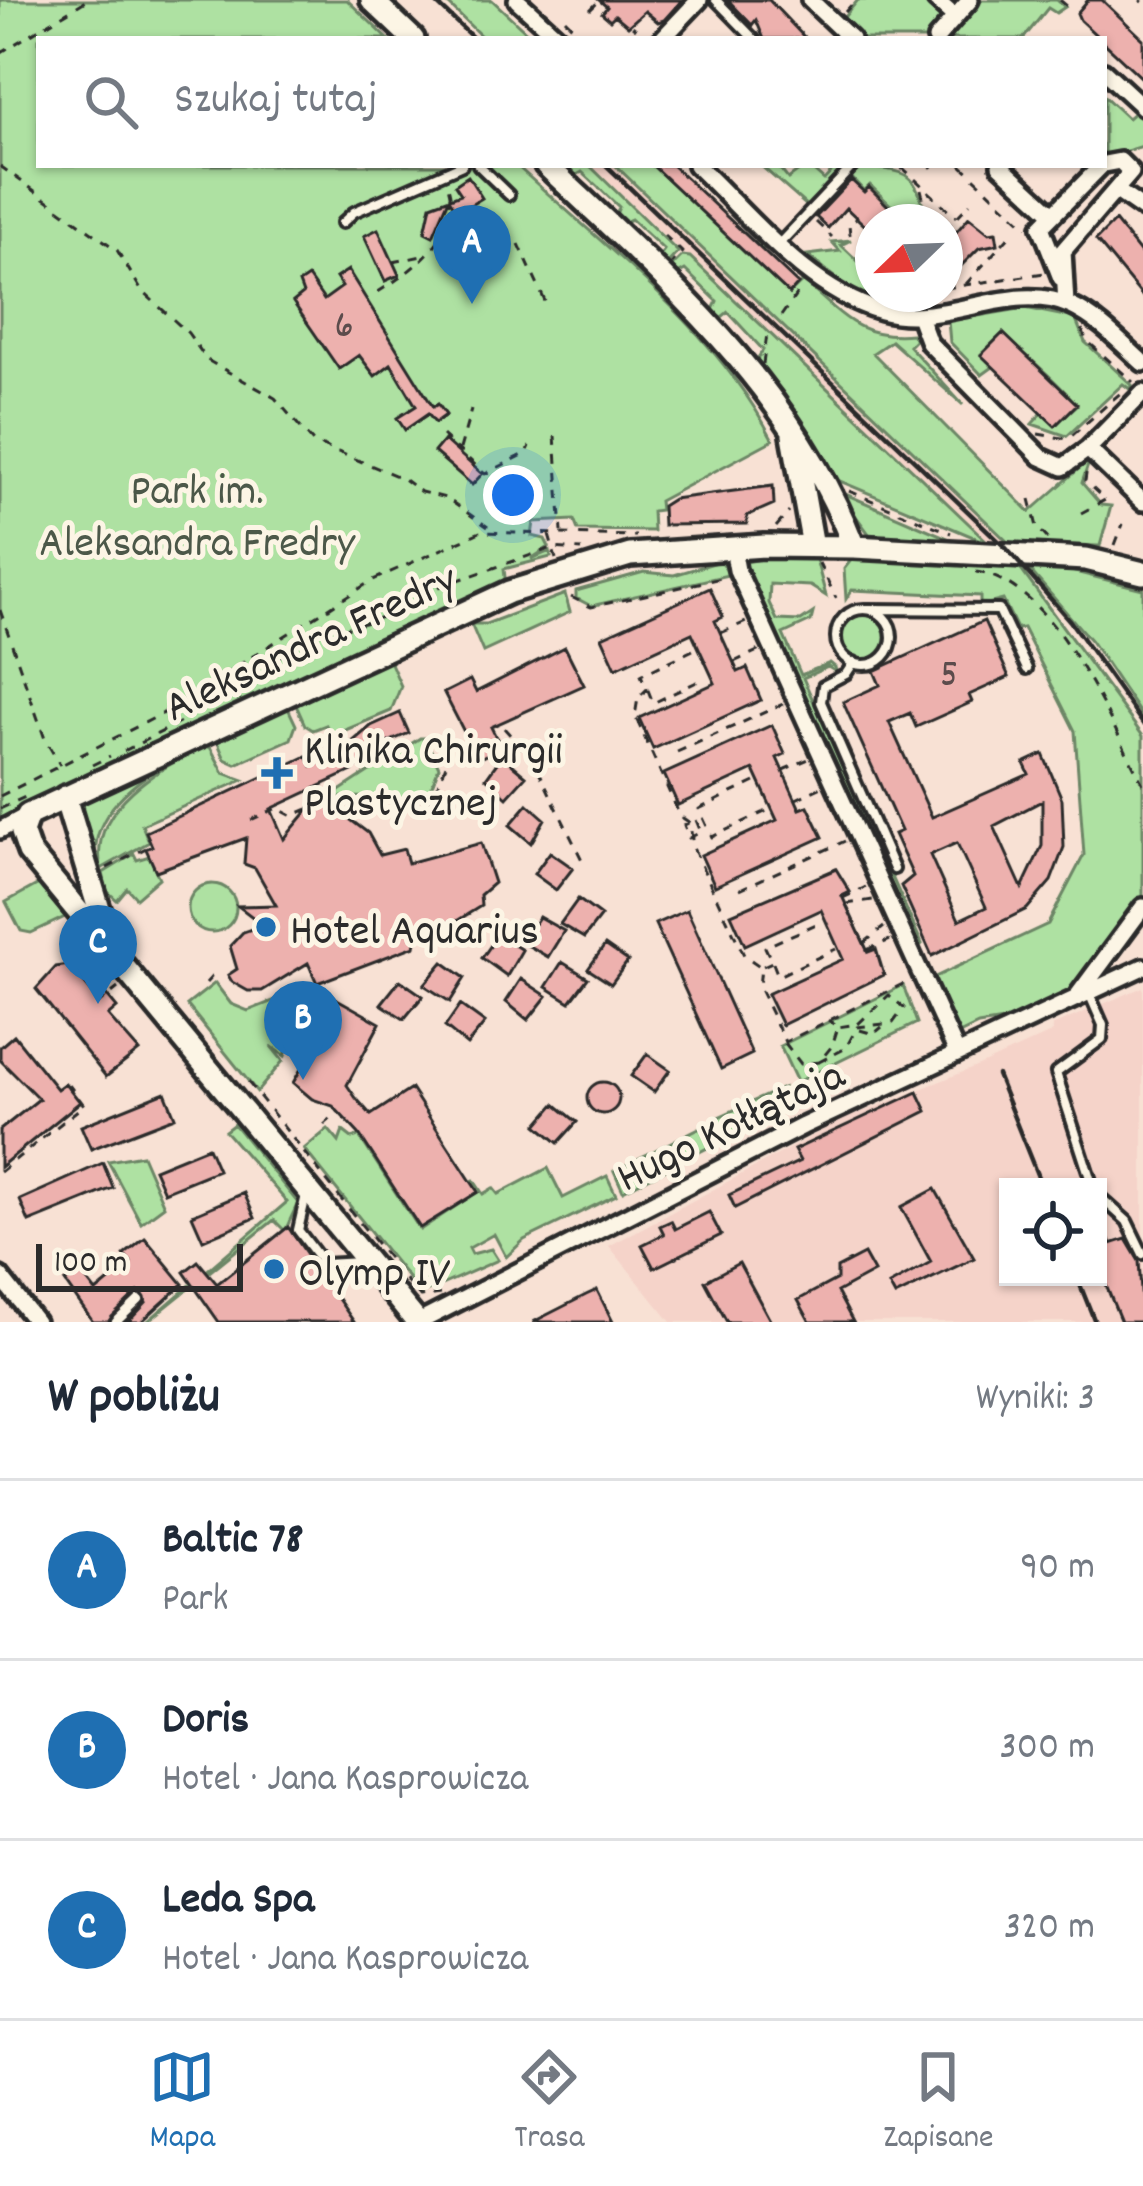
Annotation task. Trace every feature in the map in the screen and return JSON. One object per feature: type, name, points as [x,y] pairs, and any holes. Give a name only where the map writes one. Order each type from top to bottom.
[{"type":"street","points":[[372,0],[410,36]]},
{"type":"street","points":[[517,0],[557,36]]},
{"type":"street","points":[[665,36],[699,0]]},
{"type":"street","points":[[810,0],[848,36]]},
{"type":"street","points":[[936,0],[955,17]]},
{"type":"street","points":[[939,36],[970,0]]},
{"type":"street","points":[[1107,74],[1143,107]]},
{"type":"street","points":[[1054,275],[1067,243],[1117,191],[1124,162]]},
{"type":"street","points":[[1066,304],[1042,236],[1053,214],[1124,162]]},
{"type":"street","points":[[549,168],[732,346],[839,492],[830,549]]},
{"type":"street","points":[[699,168],[779,244],[845,298],[890,314],[919,316],[1028,299],[1066,304],[1097,322],[1143,363]]},
{"type":"street","points":[[1003,168],[1053,214]]},
{"type":"street","points":[[1117,191],[1143,209]]},
{"type":"street","points":[[919,316],[929,343],[1041,457],[1063,467],[1092,453],[1143,393]]},
{"type":"street","points":[[793,435],[804,499],[830,549]]},
{"type":"street","points":[[1092,453],[1143,502]]},
{"type":"street","points":[[789,545],[804,499]]},
{"type":"street","name":"Aleksandra Fredry","points":[[0,830],[32,806],[65,797],[512,590],[630,555],[730,556],[789,545],[1087,559],[1143,573]]},
{"type":"street","points":[[730,556],[957,1053]]},
{"type":"street","points":[[65,797],[96,883],[110,945]]},
{"type":"street","points":[[32,806],[23,839],[47,872],[418,1322]]},
{"type":"street","points":[[47,872],[67,862],[79,843]]},
{"type":"street","points":[[82,915],[96,883]]},
{"type":"street","name":"Hugo Kołłątaja","points":[[1082,995],[1143,907]]},
{"type":"street","name":"Hugo Kołłątaja","points":[[418,1322],[508,1272],[1143,967]]},
{"type":"street","points":[[0,1276],[36,1322]]},
{"type":"lane","points":[[716,0],[751,36]]},
{"type":"lane","points":[[342,224],[354,212],[455,168]]},
{"type":"lane","points":[[481,168],[509,195]]},
{"type":"lane","points":[[779,244],[853,168]]},
{"type":"lane","points":[[867,609],[884,617],[891,644],[881,659],[854,662],[840,650],[837,633],[845,617],[867,609],[999,610],[1027,669]]},
{"type":"lane","points":[[854,662],[846,674],[823,686],[821,702],[894,869]]},
{"type":"lane","points":[[1082,995],[1103,1024],[1102,1039],[1056,1073],[1090,1178]]},
{"type":"lane","points":[[308,1188],[300,1235],[328,1266],[367,1260]]},
{"type":"lane","points":[[1107,1203],[1127,1221],[1143,1254]]},
{"type":"lane","points":[[116,1322],[139,1300]]},
{"type":"path","points":[[0,53],[87,0]]},
{"type":"path","points":[[590,10],[600,0]]},
{"type":"path","points":[[835,24],[856,0]]},
{"type":"path","points":[[1060,0],[1070,8]]},
{"type":"path","points":[[565,20],[574,28]]},
{"type":"path","points":[[0,166],[117,250],[141,290],[188,333],[207,360],[275,398],[313,442],[402,478],[422,492],[446,498],[489,528]]},
{"type":"path","points":[[885,168],[904,170],[941,204]]},
{"type":"path","points":[[964,168],[1030,232]]},
{"type":"path","points":[[378,292],[431,254],[450,210],[450,188],[442,174]]},
{"type":"path","points":[[921,185],[925,204]]},
{"type":"path","points":[[963,210],[970,203]]},
{"type":"path","points":[[811,216],[832,237]]},
{"type":"path","points":[[850,235],[849,224],[855,219]]},
{"type":"path","points":[[966,285],[1013,232]]},
{"type":"path","points":[[664,235],[680,254]]},
{"type":"path","points":[[519,244],[548,308]]},
{"type":"path","points":[[393,262],[431,254]]},
{"type":"path","points":[[1046,265],[1054,275]]},
{"type":"path","points":[[963,285],[1054,275]]},
{"type":"path","points":[[781,316],[804,279]]},
{"type":"path","points":[[1027,423],[1037,434],[1068,439],[1123,387],[1130,394],[1134,390],[1132,381],[1086,340],[1078,320]]},
{"type":"path","points":[[459,451],[471,410]]},
{"type":"path","points":[[442,435],[484,474],[530,446]]},
{"type":"path","points":[[555,436],[562,534]]},
{"type":"path","points":[[1081,513],[1105,500],[1084,482],[1092,453]]},
{"type":"path","points":[[839,492],[958,536]]},
{"type":"path","points":[[1030,499],[1049,548]]},
{"type":"path","points":[[1112,553],[1124,524]]},
{"type":"path","points":[[0,796],[160,715],[373,580],[489,528],[654,536]]},
{"type":"path","points":[[549,533],[556,559]]},
{"type":"path","points":[[575,546],[578,535]]},
{"type":"path","points":[[605,545],[629,543]]},
{"type":"path","points":[[89,767],[182,722],[226,688],[263,675],[281,655],[308,638],[412,606],[441,586],[552,548],[590,550]]},
{"type":"path","points":[[830,549],[836,598]]},
{"type":"path","points":[[571,597],[591,607],[731,576],[730,556]]},
{"type":"path","points":[[969,568],[1018,584],[1094,685],[1143,784]]},
{"type":"path","points":[[565,592],[575,590]]},
{"type":"path","points":[[0,610],[45,740],[61,767]]},
{"type":"path","points":[[721,633],[740,625]]},
{"type":"path","points":[[693,650],[641,675],[653,703],[704,678]]},
{"type":"path","points":[[734,662],[753,653]]},
{"type":"path","points":[[647,688],[638,698],[635,716],[680,816],[696,835],[694,848],[745,955],[761,967]]},
{"type":"path","points":[[677,752],[796,699]]},
{"type":"path","points":[[504,728],[535,763],[585,866]]},
{"type":"path","points":[[783,770],[802,762]]},
{"type":"path","points":[[251,820],[277,808],[292,816],[328,799],[364,802],[392,796],[426,801],[435,793],[446,765]]},
{"type":"path","points":[[754,782],[699,809],[712,837],[767,811]]},
{"type":"path","points":[[796,799],[815,790]]},
{"type":"path","points":[[392,796],[392,810]]},
{"type":"path","points":[[0,809],[32,806]]},
{"type":"path","points":[[740,890],[857,836]]},
{"type":"path","points":[[96,883],[146,848]]},
{"type":"path","points":[[854,893],[845,901],[870,901]]},
{"type":"path","points":[[823,921],[765,947],[778,976],[836,949]]},
{"type":"path","points":[[864,944],[883,928]]},
{"type":"path","points":[[867,950],[878,945]]},
{"type":"path","points":[[761,967],[772,962]]},
{"type":"path","points":[[761,967],[759,987],[784,1042],[801,1064],[819,1062],[846,1048],[857,1026],[889,995],[900,1001],[902,1016],[874,1034],[857,1026]]},
{"type":"path","points":[[206,983],[216,971]]},
{"type":"path","points":[[784,1042],[922,975]]},
{"type":"path","points":[[98,1004],[124,983]]},
{"type":"path","points":[[869,1012],[872,997]]},
{"type":"path","points":[[826,1018],[838,1027],[883,1025]]},
{"type":"path","points":[[819,1062],[832,1046],[838,1027]]},
{"type":"path","points":[[248,1082],[421,1297],[440,1293],[442,1299]]},
{"type":"path","points":[[0,1172],[84,1105],[68,1085]]},
{"type":"path","points":[[324,1125],[338,1112]]},
{"type":"path","points":[[407,1298],[416,1291]]},
{"type":"shaded area","points":[[592,168],[618,168],[1010,544],[990,544]]},
{"type":"shaded area","points":[[1143,987],[1143,1322],[671,1322],[609,1246],[840,1121],[1053,1032],[1052,1026]]},
{"type":"green space","name":"Park im. Aleksandra Fredry","points":[[0,0],[347,0],[385,36],[36,36],[36,168],[519,168],[690,326],[749,399],[773,440],[659,501],[660,510],[652,511],[653,531],[578,530],[574,520],[534,522],[532,536],[545,539],[549,547],[531,559],[550,551],[551,557],[504,569],[506,586],[0,823]]},
{"type":"green space","points":[[444,0],[492,0],[531,36],[481,36]]},
{"type":"green space","points":[[858,0],[931,0],[947,17],[932,36],[853,36],[840,22]]},
{"type":"green space","points":[[978,0],[1057,0],[1065,7],[1056,13],[1048,8],[1025,36],[951,36],[951,30]]},
{"type":"green space","points":[[1107,99],[1128,118],[1136,111],[1143,117],[1143,146],[1107,157]]},
{"type":"green space","points":[[565,168],[592,168],[678,252],[664,267],[659,257],[664,250],[631,219],[620,224],[614,219],[619,207],[582,172],[571,178]]},
{"type":"green space","points":[[618,168],[655,168],[745,253],[761,238],[768,244],[753,260],[789,294],[803,281],[865,329],[912,334],[916,339],[909,346],[963,405],[891,341],[873,353],[1030,512],[1090,459],[1082,483],[1101,505],[1111,506],[1100,546],[1010,544]]},
{"type":"green space","points":[[763,168],[779,168],[788,179],[810,168],[824,180],[835,168],[845,168],[808,207]]},
{"type":"green space","points":[[857,168],[900,172],[914,183],[923,204],[890,204],[870,185],[864,191],[850,176]]},
{"type":"green space","points":[[851,240],[841,245],[855,258],[855,291],[807,255],[840,251],[832,242]]},
{"type":"green space","points":[[682,256],[690,257],[990,544],[840,481],[833,483],[756,361],[763,350],[728,312],[722,317],[712,312],[717,301],[685,270],[674,276],[668,270]]},
{"type":"green space","points":[[1025,308],[1075,318],[1085,342],[1132,385],[1131,390],[1123,384],[1067,436],[1032,424],[1042,413],[1055,425],[1077,405],[1003,333],[981,354],[993,367],[982,375],[950,342],[948,321]]},
{"type":"green space","points":[[839,493],[843,493],[959,543],[872,538]]},
{"type":"green space","points":[[769,557],[816,559],[826,596],[810,586],[770,584],[769,603],[777,620],[801,621],[813,613],[811,621],[783,634],[801,675],[830,663],[835,667],[836,672],[828,667],[803,678],[922,944],[916,949],[742,563]]},
{"type":"green space","points":[[852,559],[1019,567],[1143,736],[1143,901],[1066,995],[1016,1019],[978,1025],[955,1036],[931,979],[1048,924],[1084,855],[1075,731],[1023,628],[1017,629],[1003,600],[980,606],[980,596],[852,590],[846,599],[844,569]]},
{"type":"green space","points":[[723,563],[728,575],[591,606],[576,598],[576,591],[644,572],[674,575]]},
{"type":"green space","points":[[1028,568],[1063,569],[1143,589],[1143,718],[1091,641]]},
{"type":"green space","points":[[565,594],[570,612],[483,652],[471,624],[486,624]]},
{"type":"green space","points":[[863,615],[878,622],[885,637],[878,652],[863,659],[848,652],[841,637],[848,622]]},
{"type":"green space","points":[[390,661],[401,686],[391,711],[331,736],[326,725],[313,730],[305,725],[296,705]]},
{"type":"green space","points":[[288,708],[296,725],[291,739],[236,764],[225,759],[217,741]]},
{"type":"green space","points":[[425,738],[439,767],[427,798],[330,797]]},
{"type":"green space","points":[[209,745],[224,773],[243,780],[142,825],[149,842],[101,869],[100,847],[117,808],[150,777]]},
{"type":"green space","points":[[181,753],[133,786],[107,814],[95,849],[97,869],[80,819],[85,799]]},
{"type":"green space","points":[[134,854],[137,860],[149,856],[159,878],[136,898],[127,888],[117,900],[107,891],[103,873]]},
{"type":"green space","points":[[39,884],[65,917],[31,933],[21,931],[6,902]]},
{"type":"green space","points":[[212,884],[229,891],[236,908],[229,925],[212,932],[195,925],[188,908],[195,891]]},
{"type":"green space","points":[[215,983],[231,1004],[248,1011],[316,984],[304,999],[285,1056],[271,1046],[283,1061],[257,1092],[187,1005]]},
{"type":"green space","points":[[903,985],[917,1023],[797,1082],[780,1046]]},
{"type":"green space","points":[[783,1088],[781,1109],[722,1140],[712,1120]]},
{"type":"green space","points":[[234,1124],[298,1203],[285,1231],[274,1220],[147,1322],[287,1202],[225,1131]]},
{"type":"green space","points":[[703,1126],[713,1145],[623,1191],[614,1171]]},
{"type":"green space","points":[[328,1129],[339,1142],[343,1131],[352,1138],[359,1136],[420,1230],[477,1192],[473,1179],[483,1194],[493,1188],[498,1194],[548,1168],[563,1198],[607,1176],[616,1195],[524,1240],[506,1257],[494,1234],[469,1248],[472,1254],[491,1249],[498,1260],[421,1294],[304,1149]]},
{"type":"green space","points":[[142,1155],[164,1206],[141,1223],[108,1161]]},
{"type":"building","points":[[599,0],[682,0],[664,20],[658,22],[645,11],[628,26],[615,15],[610,20],[602,13],[607,7]]},
{"type":"building","points":[[728,0],[769,0],[803,36],[763,36],[756,20],[752,25]]},
{"type":"building","points":[[1088,0],[1102,0],[1143,39],[1143,79],[1107,45],[1107,36],[1097,36],[1077,13]]},
{"type":"building","points":[[655,168],[675,168],[798,284],[789,294]]},
{"type":"building","points":[[468,176],[482,198],[469,206],[473,213],[463,220],[449,199],[433,236],[425,232],[431,205],[461,194],[455,185]]},
{"type":"building","points":[[851,180],[864,192],[869,187],[886,204],[855,204],[855,216],[846,208],[828,228],[816,217]]},
{"type":"building","points":[[969,217],[989,233],[996,232],[998,244],[979,248],[963,264],[963,224]]},
{"type":"building","points":[[1115,221],[1143,256],[1143,297],[1096,240]]},
{"type":"building","points":[[378,229],[399,275],[385,281],[364,236]]},
{"type":"building","points":[[348,270],[433,407],[438,404],[446,415],[435,423],[428,414],[405,430],[397,418],[416,406],[391,364],[375,376],[359,355],[339,369],[293,302],[303,294],[299,283],[308,277],[324,300],[342,287],[336,278]]},
{"type":"building","points":[[1003,333],[1077,404],[1055,426],[981,355]]},
{"type":"building","points":[[444,440],[482,474],[472,485],[434,452]]},
{"type":"building","points":[[773,486],[774,504],[747,516],[747,524],[663,525],[662,506],[673,499]]},
{"type":"building","points":[[710,588],[723,617],[715,621],[738,672],[747,668],[761,700],[653,749],[639,718],[715,683],[692,633],[616,668],[602,637]]},
{"type":"building","points":[[984,621],[1009,677],[969,695],[972,702],[916,727],[910,713],[889,722],[932,817],[1029,774],[1024,763],[1043,754],[1062,799],[1064,847],[1051,881],[1027,909],[932,956],[901,886],[913,876],[894,834],[901,831],[843,702],[880,685],[874,671]],"holes":[[[1042,801],[1042,846],[1022,888],[994,826]],[[957,843],[986,907],[959,920],[930,855]]]},
{"type":"building","points":[[565,647],[584,685],[491,727],[501,747],[478,759],[444,693],[470,680],[476,692]]},
{"type":"building","points":[[400,713],[409,733],[384,744],[352,771],[271,809],[284,839],[314,803],[335,808],[368,833],[380,855],[404,849],[408,863],[481,843],[494,883],[480,895],[481,906],[455,922],[420,923],[415,946],[317,983],[308,963],[262,991],[248,991],[232,982],[228,975],[237,969],[230,946],[243,932],[263,925],[238,906],[276,905],[255,868],[244,864],[246,838],[156,871],[146,849],[152,846],[146,832],[307,756],[312,766],[338,754],[371,726]]},
{"type":"building","points":[[772,725],[785,754],[777,758],[800,809],[808,806],[823,837],[715,886],[701,855],[777,820],[754,770],[678,805],[664,774]]},
{"type":"building","points":[[502,756],[526,776],[507,797],[486,778]]},
{"type":"building","points":[[528,804],[545,819],[531,843],[510,825]]},
{"type":"building","points":[[550,852],[573,868],[556,890],[534,874]]},
{"type":"building","points":[[836,869],[850,892],[842,896],[868,952],[876,949],[884,975],[782,1025],[767,994],[843,959],[821,910],[745,945],[731,914]]},
{"type":"building","points":[[578,899],[601,916],[584,938],[560,924]]},
{"type":"building","points":[[687,910],[752,1054],[721,1069],[655,924]]},
{"type":"building","points":[[539,917],[564,931],[548,957],[522,942]]},
{"type":"building","points":[[498,935],[522,950],[507,976],[482,958]]},
{"type":"building","points":[[605,945],[628,961],[611,984],[588,969]]},
{"type":"building","points":[[443,962],[465,978],[450,1002],[424,985]]},
{"type":"building","points":[[562,962],[588,978],[570,1002],[546,987]]},
{"type":"building","points":[[69,965],[96,997],[103,991],[117,1008],[108,1016],[139,1051],[106,1077],[36,989],[56,967]]},
{"type":"building","points":[[521,979],[547,996],[528,1020],[506,1002]]},
{"type":"building","points":[[400,980],[423,996],[404,1019],[381,1004]]},
{"type":"building","points":[[321,990],[380,1023],[347,1085],[356,1098],[371,1115],[411,1089],[478,1192],[420,1228],[359,1134],[333,1106],[312,1099],[293,1083],[326,1025],[313,1017]]},
{"type":"building","points":[[460,1005],[485,1023],[467,1045],[445,1027]]},
{"type":"building","points":[[14,1035],[57,1089],[65,1083],[80,1102],[0,1167],[0,1130],[39,1099],[0,1060],[0,1047]]},
{"type":"building","points":[[647,1054],[670,1070],[654,1092],[631,1076]]},
{"type":"building","points":[[603,1082],[614,1087],[619,1098],[614,1109],[603,1114],[592,1109],[587,1098],[592,1087]]},
{"type":"building","points":[[165,1092],[175,1117],[91,1149],[81,1126]]},
{"type":"building","points":[[918,1092],[927,1111],[735,1208],[729,1195],[800,1161],[794,1150]]},
{"type":"building","points":[[555,1104],[577,1122],[558,1143],[537,1125]]},
{"type":"building","points":[[208,1147],[218,1170],[164,1192],[154,1169]]},
{"type":"building","points":[[103,1163],[113,1188],[29,1222],[20,1200]]},
{"type":"building","points":[[935,1189],[974,1258],[895,1296],[889,1285],[931,1262],[901,1207]]},
{"type":"building","points":[[244,1193],[255,1218],[203,1240],[192,1215]]},
{"type":"building","points":[[709,1212],[721,1235],[654,1268],[642,1245],[664,1234],[660,1226],[671,1221],[675,1229]]},
{"type":"building","name":"Olymp IV","points":[[288,1227],[354,1322],[219,1322],[184,1272],[198,1261],[217,1284]]},
{"type":"building","points":[[1107,1234],[1111,1244],[1126,1239],[1139,1261],[1143,1322],[1121,1322],[1106,1286]]},
{"type":"building","points":[[145,1238],[183,1284],[141,1322],[128,1322],[146,1303],[138,1292],[108,1322],[93,1322],[65,1282],[82,1274],[96,1292],[131,1263],[124,1255]]},
{"type":"building","points":[[864,1254],[874,1272],[837,1292],[853,1322],[810,1322],[798,1300],[837,1279],[837,1268]]},
{"type":"building","points":[[739,1263],[771,1322],[727,1322],[705,1281]]},
{"type":"building","points":[[597,1290],[613,1322],[533,1322],[586,1295]]},
{"type":"railway","points":[[433,0],[471,36]]},
{"type":"railway","points":[[609,168],[1006,548],[1070,621],[1143,724]]},
{"type":"railway","points":[[997,1075],[1038,1178]]},
{"type":"railway","points":[[1081,1286],[1095,1322]]},
{"type":"place","name":"Baltic 78","points":[[472,304]]},
{"type":"place","name":"Klinika Chirurgii Plastycznej","points":[[277,773]]},
{"type":"place","name":"Hotel Aquarius","points":[[266,927]]},
{"type":"place","name":"Leda Spa","points":[[98,1004]]},
{"type":"place","name":"Doris","points":[[303,1080]]},
{"type":"place","name":"Olymp IV","points":[[274,1269]]}]
